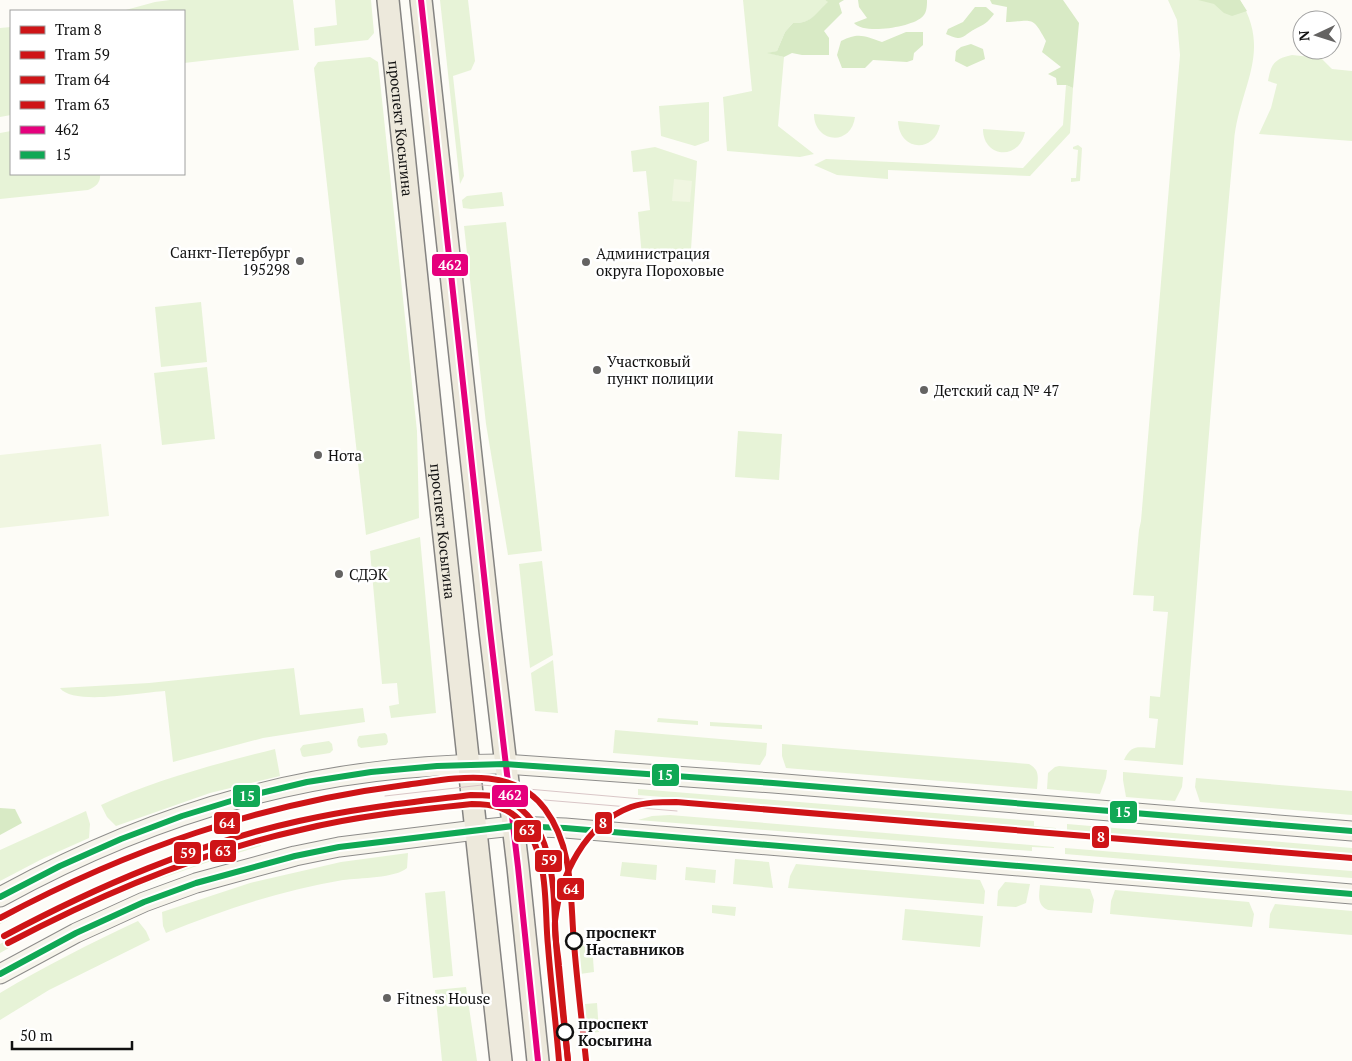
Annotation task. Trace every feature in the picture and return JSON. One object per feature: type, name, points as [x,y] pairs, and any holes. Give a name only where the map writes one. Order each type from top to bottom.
[{"type":"main road","name":"проспект Косыгина","points":[[388,0],[502,1061]]},
{"type":"main road","points":[[421,0],[538,1061]]},
{"type":"main road","points":[[0,897],[48,870],[139,831],[214,804],[267,790],[322,779],[395,769],[469,763],[773,783],[1352,830]]},
{"type":"main road","points":[[0,974],[76,933],[144,902],[196,883],[339,846],[513,826],[565,828],[1352,894]]},
{"type":"green space","points":[[170,0],[293,0],[299,50],[185,63],[185,10],[126,10]]},
{"type":"green space","points":[[335,0],[371,0],[374,33],[368,40],[315,46],[314,28],[337,25]]},
{"type":"green space","points":[[440,0],[468,0],[475,61],[471,70],[453,76],[464,176],[460,184]]},
{"type":"green space","points":[[743,0],[825,0],[829,2],[809,20],[793,23],[785,32],[777,51],[769,53],[784,57],[778,126],[814,154],[800,157],[727,151],[723,97],[752,91]]},
{"type":"green space","points":[[825,0],[844,0],[839,3],[842,13],[824,31],[829,38],[829,55],[792,53],[784,57],[767,53],[777,51],[785,32],[793,23],[809,20],[828,2]]},
{"type":"green space","points":[[858,0],[927,0],[927,5],[921,18],[915,21],[898,27],[867,29],[859,27],[854,23],[867,18],[859,7]]},
{"type":"green space","points":[[990,0],[1063,0],[1079,23],[1073,88],[1066,85],[1057,85],[1056,78],[1048,74],[1061,67],[1042,52],[1046,41],[1038,27],[1031,21],[1006,22],[1007,7],[992,4]]},
{"type":"green space","points":[[1168,0],[1240,0],[1249,19],[1254,37],[1251,71],[1237,123],[1234,142],[1183,765],[1124,760],[1133,749],[1140,747],[1155,748],[1158,719],[1149,718],[1150,696],[1160,697],[1168,612],[1153,611],[1154,596],[1133,595],[1141,521],[1180,55],[1177,20]]},
{"type":"green space","points":[[1198,0],[1240,0],[1247,11],[1232,16],[1224,13],[1214,4]]},
{"type":"green space","points":[[975,7],[986,7],[994,14],[986,23],[962,38],[946,34],[948,29],[963,22]]},
{"type":"green space","points":[[10,27],[10,115],[0,117],[0,28]]},
{"type":"green space","points":[[906,32],[923,32],[923,45],[914,53],[913,60],[907,62],[873,60],[865,68],[842,68],[837,55],[841,41],[862,36],[882,42]]},
{"type":"green space","points":[[971,44],[983,49],[985,59],[967,67],[955,61],[956,51],[961,47]]},
{"type":"green space","points":[[1292,55],[1292,60],[1323,60],[1332,69],[1352,71],[1352,141],[1259,134],[1271,108],[1277,84],[1268,81],[1270,70],[1274,63],[1281,58]]},
{"type":"green space","points":[[370,57],[378,62],[417,431],[419,518],[366,535],[314,68],[318,62]]},
{"type":"green space","points":[[1066,85],[1073,88],[1070,133],[1030,176],[888,170],[888,179],[837,175],[814,165],[826,159],[1023,168],[1063,125]]},
{"type":"green space","points":[[709,102],[709,141],[695,146],[661,136],[659,106]]},
{"type":"green space","points":[[814,114],[855,117],[852,127],[847,133],[833,138],[826,136],[820,131]]},
{"type":"green space","points":[[898,121],[940,125],[937,134],[931,141],[917,145],[910,143],[904,138]]},
{"type":"green space","points":[[983,129],[1025,132],[1016,148],[1002,152],[989,146]]},
{"type":"green space","points":[[10,131],[10,175],[100,175],[99,182],[88,190],[0,199],[0,133]]},
{"type":"green space","points":[[1078,145],[1082,148],[1080,181],[1071,182],[1071,178],[1076,178],[1078,150],[1073,149],[1073,147]]},
{"type":"green space","points":[[655,147],[697,161],[691,249],[675,261],[642,257],[638,212],[650,210],[646,171],[633,172],[631,151]]},
{"type":"green space","points":[[674,179],[692,181],[690,202],[672,201]]},
{"type":"green space","points":[[502,192],[504,206],[463,208],[462,200],[467,196]]},
{"type":"green space","points":[[506,222],[542,551],[508,555],[486,424],[464,226]]},
{"type":"green space","points":[[201,302],[207,362],[161,367],[155,307]]},
{"type":"green space","points":[[207,367],[215,439],[162,445],[154,373]]},
{"type":"green space","points":[[738,431],[782,434],[779,480],[735,477]]},
{"type":"green space","points":[[101,444],[109,516],[0,528],[0,455]]},
{"type":"green space","points":[[420,537],[436,713],[391,718],[389,706],[399,704],[397,683],[382,684],[370,551]]},
{"type":"green space","points":[[542,561],[553,655],[530,668],[519,564]]},
{"type":"green space","points":[[553,660],[558,713],[535,711],[531,673]]},
{"type":"green space","points":[[294,668],[300,715],[363,708],[365,722],[263,738],[173,762],[165,691],[93,697],[67,693],[60,688],[149,683]]},
{"type":"green space","points":[[658,718],[698,721],[698,725],[657,722]]},
{"type":"green space","points":[[710,722],[762,725],[762,729],[710,726]]},
{"type":"green space","points":[[615,730],[767,743],[766,755],[760,765],[613,753]]},
{"type":"green space","points":[[385,733],[388,742],[386,745],[361,748],[358,746],[357,740],[359,736]]},
{"type":"green space","points":[[329,741],[332,744],[333,750],[330,753],[302,756],[300,749],[303,745]]},
{"type":"green space","points":[[782,744],[1029,764],[1037,771],[1037,789],[786,768],[782,756]]},
{"type":"green space","points":[[275,749],[280,776],[210,793],[116,826],[107,817],[101,805],[165,780],[209,766]]},
{"type":"green space","points":[[1059,766],[1107,770],[1100,794],[1047,789],[1048,773]]},
{"type":"green space","points":[[1123,772],[1183,777],[1182,787],[1175,801],[1126,797]]},
{"type":"green space","points":[[1196,778],[1352,791],[1352,815],[1200,802],[1195,787]]},
{"type":"green space","points":[[638,789],[1034,821],[1034,826],[1056,829],[638,795]]},
{"type":"green space","points":[[372,792],[372,794],[279,813],[187,839],[94,876],[0,924],[0,916],[45,893],[89,872],[180,837],[274,810]]},
{"type":"green space","points":[[0,808],[15,809],[22,823],[0,835]]},
{"type":"green space","points":[[86,811],[90,824],[89,838],[44,858],[0,881],[0,850]]},
{"type":"green space","points":[[670,815],[1054,848],[1032,847],[1032,851],[638,820],[652,816]]},
{"type":"green space","points":[[1067,824],[1352,848],[1352,854],[1067,830]]},
{"type":"green space","points":[[259,836],[261,846],[193,867],[95,905],[0,953],[0,944],[101,892],[167,866]]},
{"type":"green space","points":[[1065,848],[1352,871],[1352,878],[1065,854]]},
{"type":"green space","points":[[408,853],[407,868],[395,874],[343,880],[298,889],[209,916],[166,933],[163,926],[162,912],[250,883],[341,862]]},
{"type":"green space","points":[[735,859],[769,862],[773,888],[733,884]]},
{"type":"green space","points":[[622,862],[657,865],[656,880],[620,876]]},
{"type":"green space","points":[[796,864],[980,880],[985,891],[984,904],[788,888],[790,876]]},
{"type":"green space","points":[[686,867],[716,870],[715,883],[685,880]]},
{"type":"green space","points":[[1005,882],[1030,884],[1026,903],[1016,907],[997,906],[998,891]]},
{"type":"green space","points":[[1040,885],[1090,889],[1094,900],[1092,913],[1048,910],[1044,908],[1040,903]]},
{"type":"green space","points":[[1115,890],[1249,902],[1254,914],[1252,927],[1110,914],[1111,901]]},
{"type":"green space","points":[[445,891],[453,976],[433,978],[425,893]]},
{"type":"green space","points":[[1275,904],[1352,911],[1352,935],[1269,928],[1270,914]]},
{"type":"green space","points":[[712,905],[736,907],[735,916],[712,913]]},
{"type":"green space","points":[[905,909],[983,916],[980,947],[902,940]]},
{"type":"green space","points":[[138,921],[150,940],[49,990],[0,1020],[0,993],[68,955]]},
{"type":"green space","points":[[592,945],[594,972],[580,974],[577,946]]},
{"type":"green space","points":[[466,987],[477,1061],[442,1061],[435,990]]},
{"type":"green space","points":[[597,1003],[599,1032],[587,1033],[585,1004]]},
{"type":"tram line","name":"64","points":[[0,918],[48,893],[97,871],[146,851],[247,817],[351,793],[405,785],[461,778],[499,780],[516,785],[531,795],[545,809],[561,840],[566,857],[571,891],[575,958],[586,1060]]},
{"type":"tram line","points":[[385,796],[482,785],[676,802]]},
{"type":"tram line","name":"59","points":[[4,936],[75,900],[148,868],[260,830],[342,812],[471,795],[495,796],[509,801],[525,813],[537,828],[545,845],[553,884],[557,958],[568,1061]]},
{"type":"tram line","points":[[387,805],[484,795],[677,811]]},
{"type":"tram line","name":"8","points":[[568,1061],[555,932],[558,904],[569,869],[588,838],[615,815],[636,805],[676,802],[1352,858]]},
{"type":"tram line","name":"63","points":[[8,943],[78,908],[150,877],[224,850],[262,839],[321,825],[385,814],[472,804],[493,806],[506,810],[523,824],[532,837],[542,867],[559,1061]]},
{"type":"transit line","name":"462","points":[[421,0],[538,1061]]},
{"type":"transit line","name":"15","points":[[0,897],[60,866],[121,839],[182,816],[244,797],[307,782],[371,772],[437,766],[505,764],[773,783],[1352,831]]},
{"type":"transit line","name":"15","points":[[0,974],[76,933],[144,902],[196,883],[295,856],[339,847],[513,826],[565,828],[1352,894]]},
{"type":"place","name":"Санкт-Петербург 195298","points":[[300,261]]},
{"type":"place","name":"Администрация округа Пороховые","points":[[586,262]]},
{"type":"place","name":"Участковый пункт полиции","points":[[597,370]]},
{"type":"place","name":"Детский сад № 47","points":[[924,390]]},
{"type":"place","name":"Нота","points":[[318,455]]},
{"type":"place","name":"СДЭК","points":[[339,574]]},
{"type":"place","name":"проспект Наставников","points":[[574,941]]},
{"type":"place","name":"Fitness House","points":[[387,998]]},
{"type":"place","name":"проспект Косыгина","points":[[565,1032]]}]
